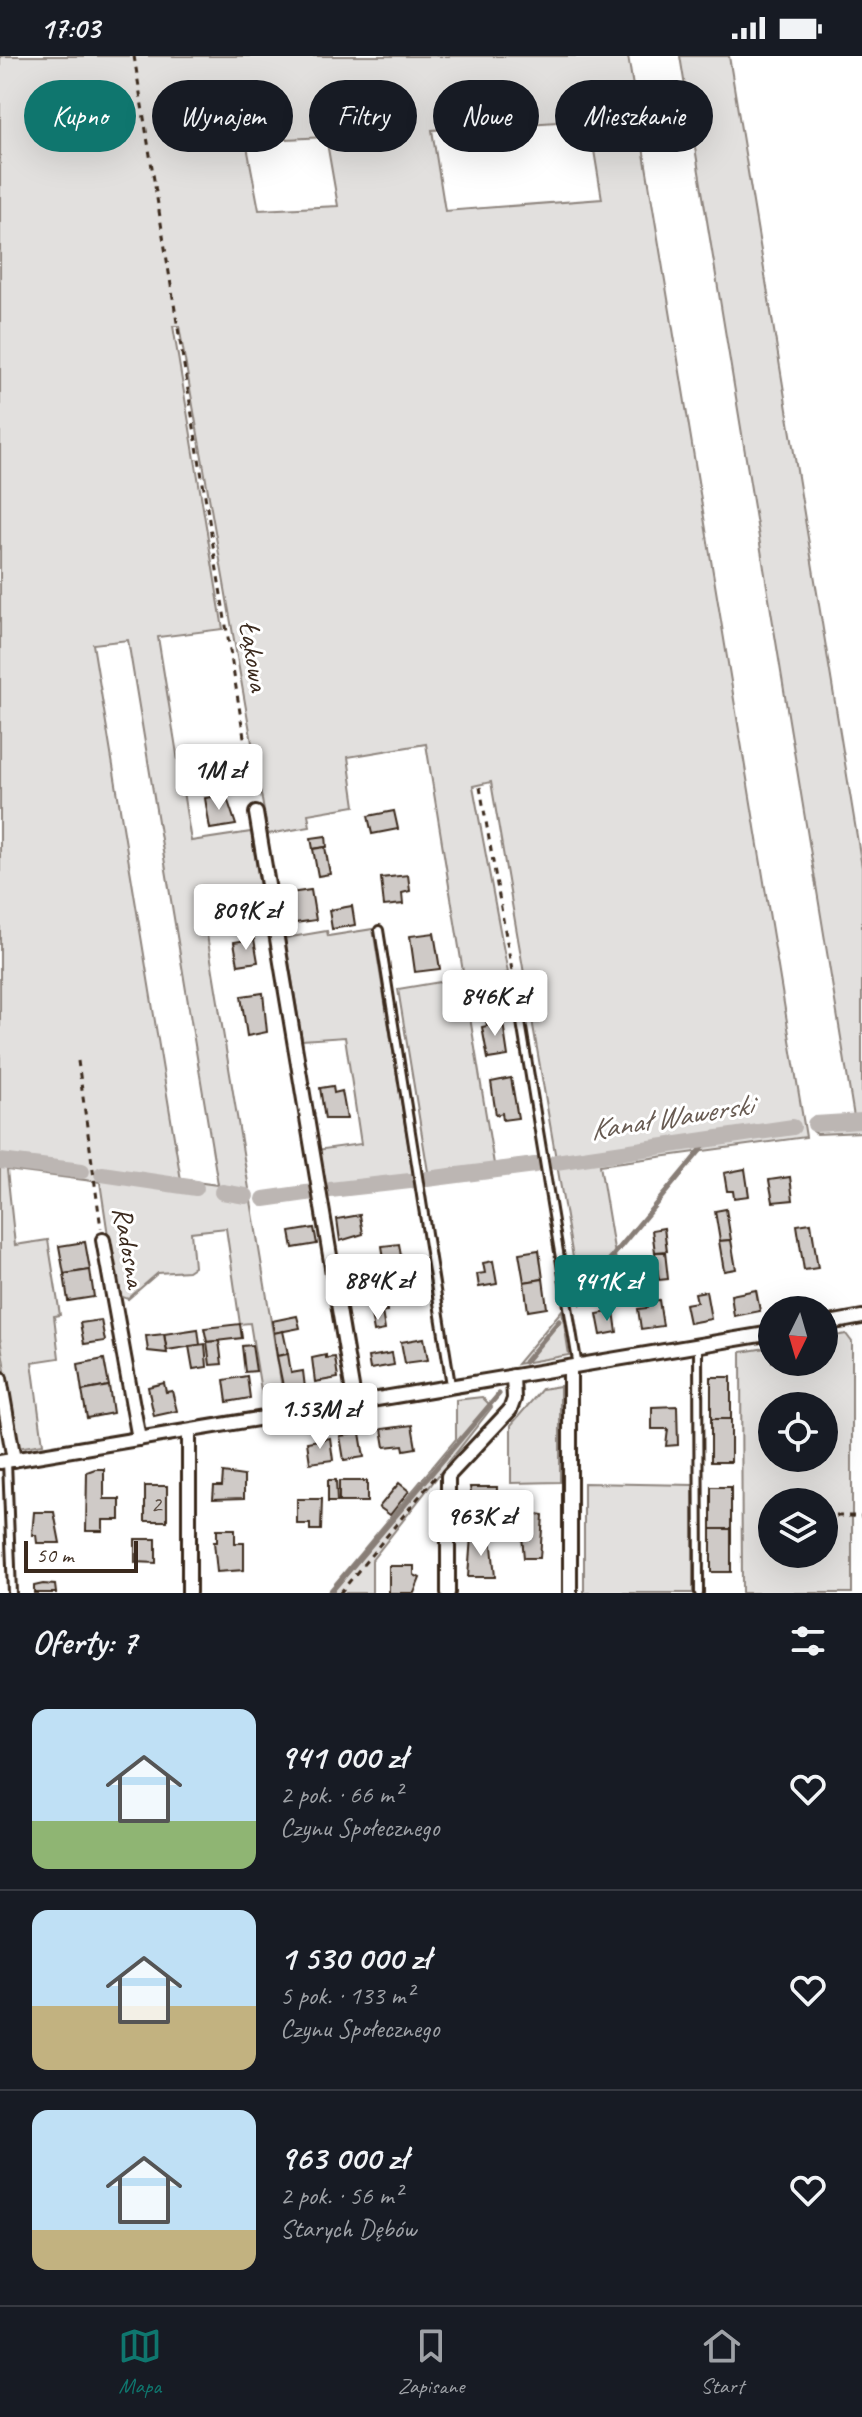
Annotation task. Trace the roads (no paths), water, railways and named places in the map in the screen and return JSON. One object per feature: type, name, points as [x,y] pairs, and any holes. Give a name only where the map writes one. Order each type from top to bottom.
[{"type":"street","points":[[256,813],[355,1405]]},
{"type":"street","name":"Radosna","points":[[103,1240],[139,1439]]},
{"type":"street","points":[[838,1322],[862,1318]]},
{"type":"street","points":[[0,1378],[7,1461],[758,1335]]},
{"type":"street","points":[[570,1593],[574,1367]]},
{"type":"street","points":[[448,1593],[448,1476],[510,1410],[514,1399],[513,1376]]},
{"type":"street","points":[[189,1431],[189,1593]]},
{"type":"lane","points":[[379,930],[451,1387]]},
{"type":"lane","points":[[521,1022],[574,1367]]},
{"type":"lane","points":[[698,1346],[699,1593]]},
{"type":"lane","points":[[7,1461],[12,1593]]},
{"type":"waterway","name":"Kanał Wawerski","points":[[815,1124],[862,1121]]},
{"type":"waterway","name":"Kanał Wawerski","points":[[556,1162],[793,1127]]},
{"type":"waterway","points":[[582,1293],[709,1140]]},
{"type":"waterway","name":"Kanał Wawerski","points":[[0,1161],[82,1171]]},
{"type":"waterway","name":"Kanał Wawerski","points":[[427,1179],[535,1165]]},
{"type":"waterway","name":"Kanał Wawerski","points":[[102,1174],[196,1188]]},
{"type":"waterway","name":"Kanał Wawerski","points":[[330,1190],[410,1181]]},
{"type":"waterway","name":"Kanał Wawerski","points":[[222,1192],[246,1196]]},
{"type":"waterway","name":"Kanał Wawerski","points":[[264,1199],[313,1192]]},
{"type":"waterway","points":[[525,1362],[559,1321]]},
{"type":"waterway","points":[[330,1593],[499,1394]]}]
